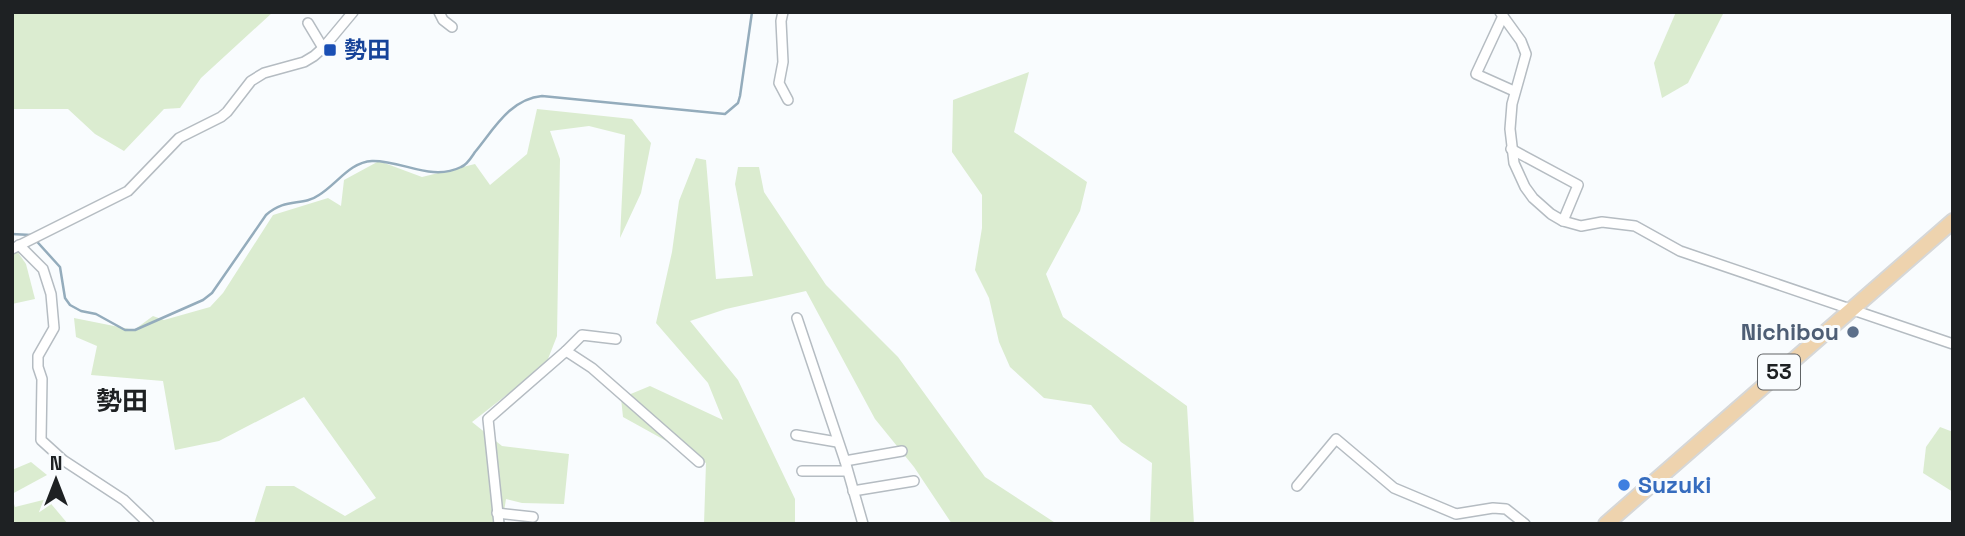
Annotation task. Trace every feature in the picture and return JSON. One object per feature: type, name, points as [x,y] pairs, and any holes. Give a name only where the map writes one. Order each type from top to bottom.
[{"type":"main road","name":"53","points":[[1606,524],[1953,221]]},
{"type":"street","points":[[149,524],[124,500],[63,460],[41,440],[42,379],[37,356],[54,328],[51,294],[43,269],[16,247],[128,191],[179,138],[228,112],[251,81],[264,73],[304,62],[323,48],[353,12]]},
{"type":"street","points":[[439,12],[443,20],[452,27]]},
{"type":"street","points":[[783,12],[783,62],[779,83],[788,100]]},
{"type":"street","points":[[1501,14],[1475,74],[1514,91]]},
{"type":"street","points":[[1501,14],[1521,41],[1526,54],[1514,91],[1511,149],[1525,187],[1541,206],[1563,221],[1581,226],[1602,222],[1635,226],[1680,251],[1953,344]]},
{"type":"street","points":[[308,23],[323,48]]},
{"type":"street","points":[[1511,149],[1578,185],[1563,221]]},
{"type":"street","points":[[797,318],[863,524]]},
{"type":"street","points":[[499,524],[488,419],[582,335],[616,339]]},
{"type":"street","points":[[566,351],[592,368],[699,462]]},
{"type":"street","points":[[796,435],[837,442]]},
{"type":"street","points":[[1297,486],[1336,439],[1394,488],[1456,514],[1493,508],[1506,509],[1525,524]]},
{"type":"street","points":[[802,471],[846,466],[902,451]]},
{"type":"street","points":[[853,491],[914,481]]},
{"type":"street","points":[[497,513],[533,517]]},
{"type":"street","points":[[1595,524],[1606,524]]},
{"type":"green space","points":[[12,12],[273,12],[201,78],[180,108],[164,109],[124,151],[95,134],[68,109],[12,109]]},
{"type":"green space","points":[[1676,12],[1724,12],[1688,83],[1662,98],[1654,63]]},
{"type":"green space","points":[[1029,72],[1014,132],[1087,182],[1080,211],[1046,274],[1063,317],[1187,406],[1194,524],[1150,524],[1152,463],[1121,442],[1091,405],[1044,398],[1010,367],[999,342],[989,298],[975,270],[982,228],[982,195],[952,152],[953,100]]},
{"type":"green space","points":[[537,109],[632,119],[651,143],[641,193],[620,238],[625,135],[589,126],[550,131],[560,159],[557,336],[546,364],[472,422],[502,446],[569,454],[564,504],[522,503],[506,499],[502,524],[254,524],[266,486],[294,486],[345,516],[376,498],[304,397],[219,441],[175,450],[163,381],[91,375],[97,346],[76,337],[74,318],[134,330],[153,316],[164,320],[210,307],[223,293],[273,215],[328,198],[341,206],[344,180],[379,161],[422,177],[475,164],[490,185],[527,154]]},
{"type":"green space","points":[[696,158],[706,160],[716,279],[753,276],[735,184],[738,167],[759,167],[764,192],[826,285],[898,357],[985,477],[1057,524],[952,524],[914,467],[875,419],[806,291],[726,309],[690,321],[738,380],[795,499],[795,524],[704,524],[706,463],[623,417],[621,398],[650,386],[723,420],[708,383],[656,323],[672,252],[679,201]]},
{"type":"green space","points":[[12,244],[26,264],[35,299],[12,304]]},
{"type":"green space","points":[[1940,427],[1953,432],[1953,492],[1923,473],[1926,447]]},
{"type":"green space","points":[[31,462],[47,475],[12,494],[12,470]]},
{"type":"green space","points":[[12,498],[15,507],[47,499],[68,524],[12,524]]},
{"type":"waterway","points":[[12,234],[31,235],[60,267],[65,298],[70,305],[96,314],[125,330],[135,330],[203,300],[212,293],[266,215],[273,209],[313,199],[350,169],[364,162],[383,162],[439,172],[461,167],[469,161],[504,116],[531,98],[542,96],[725,114],[738,103],[740,96],[752,12]]},
{"type":"place","name":"勢田","points":[[330,50]]},
{"type":"place","name":"Nichibou","points":[[1853,332]]},
{"type":"place","name":"Suzuki","points":[[1624,485]]},
{"type":"district","name":"勢田","points":[[122,401]]}]
